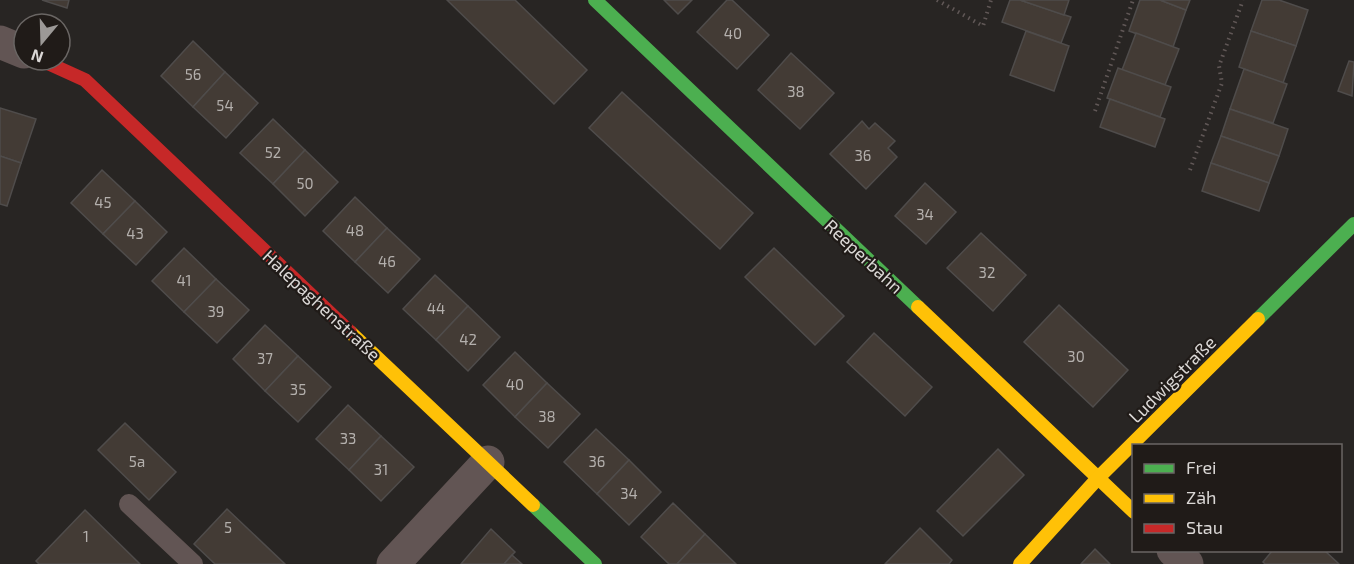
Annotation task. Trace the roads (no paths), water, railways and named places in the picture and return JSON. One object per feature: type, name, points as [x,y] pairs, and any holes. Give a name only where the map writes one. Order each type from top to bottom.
[{"type":"street","name":"Reeperbahn","points":[[595,0],[1132,510]]},
{"type":"street","name":"Halepaghenstraße","points":[[67,72],[85,80],[595,564]]},
{"type":"street","name":"Ludwigstraße","points":[[1132,444],[1354,224]]},
{"type":"street","name":"Ludwigstraße","points":[[1020,564],[1132,444]]},
{"type":"street","points":[[393,564],[488,462]]},
{"type":"street","points":[[1175,552],[1187,564]]},
{"type":"lane","points":[[129,504],[193,564]]}]
